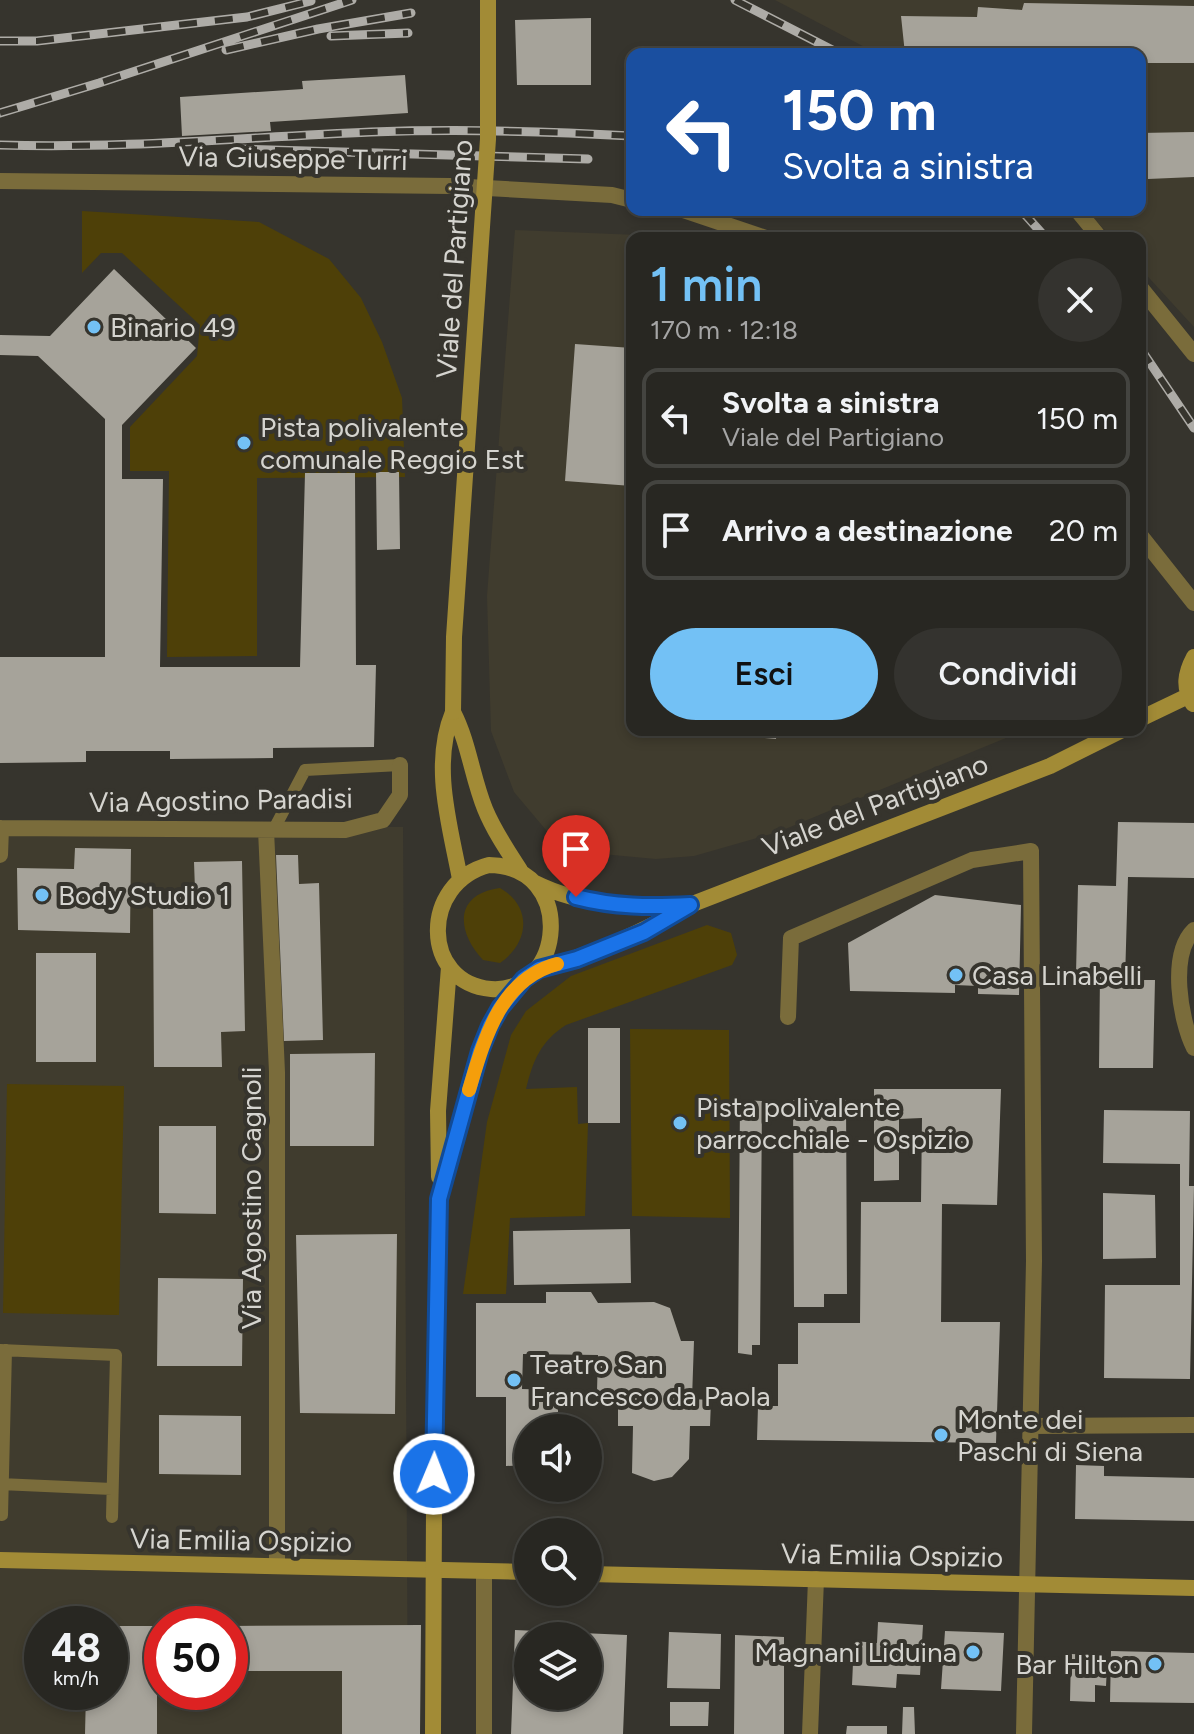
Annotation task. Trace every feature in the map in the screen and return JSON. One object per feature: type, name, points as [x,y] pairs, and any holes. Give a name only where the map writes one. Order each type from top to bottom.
[{"type":"main road","name":"Viale del Partigiano","points":[[488,0],[488,139],[456,610],[453,712],[444,734],[442,756],[446,803],[460,879],[447,892],[439,920],[441,949],[449,967],[461,979],[493,989],[524,979],[539,969],[577,959],[644,932],[690,905],[1050,766],[1110,736]]},
{"type":"main road","points":[[1146,717],[1191,701],[1185,682],[1187,669],[1194,657]]},
{"type":"main road","name":"Viale del Partigiano","points":[[453,712],[465,737],[485,809],[500,840],[520,870],[535,883],[555,893],[606,905],[690,905]]},
{"type":"main road","points":[[460,879],[474,869],[489,865],[520,870]]},
{"type":"main road","name":"Viale del Partigiano","points":[[535,883],[548,907],[551,934],[539,969]]},
{"type":"main road","name":"Viale del Partigiano","points":[[433,1734],[438,1111],[449,967]]},
{"type":"main road","name":"Viale del Partigiano","points":[[439,1199],[480,1051],[500,1008],[524,979]]},
{"type":"main road","name":"Via Emilia Ospizio","points":[[0,1560],[514,1572]]},
{"type":"main road","name":"Via Emilia Ospizio","points":[[602,1574],[1194,1588]]},
{"type":"street","name":"Via Giuseppe Turri","points":[[0,181],[450,186],[612,195],[626,198]]},
{"type":"street","points":[[701,216],[748,232]]},
{"type":"street","points":[[1082,216],[1095,232]]},
{"type":"street","points":[[1146,294],[1194,354]]},
{"type":"street","points":[[1146,543],[1194,603]]},
{"type":"street","name":"Via Agostino Paradisi","points":[[0,828],[345,830],[383,820],[400,795],[400,765]]},
{"type":"street","points":[[0,828],[0,855]]},
{"type":"street","name":"Via Agostino Cagnoli","points":[[270,830],[277,1072],[277,1566]]},
{"type":"street","points":[[788,1017],[791,938],[972,860],[1031,851],[1034,1261],[1024,1734]]},
{"type":"street","points":[[1194,930],[1181,954],[1180,976],[1181,1005],[1194,1048]]},
{"type":"street","points":[[1030,1426],[1194,1425]]},
{"type":"street","points":[[484,1571],[484,1734]]},
{"type":"street","points":[[810,1734],[816,1579]]},
{"type":"lane","points":[[270,830],[305,770],[400,765]]},
{"type":"lane","points":[[2,1515],[3,1350],[116,1355],[112,1517]]},
{"type":"lane","points":[[1,1484],[112,1489]]},
{"type":"shaded area","points":[[775,0],[1194,0],[1194,327],[1146,275],[1146,232],[1106,232],[1092,216],[1146,216],[1146,48],[867,48]]},
{"type":"shaded area","points":[[82,211],[259,222],[329,259],[361,298],[382,342],[402,398],[405,477],[257,478],[257,656],[167,657],[169,471],[130,471],[130,427],[197,356],[200,325],[122,253],[101,253],[82,273]]},
{"type":"shaded area","points":[[515,230],[626,235],[626,736],[1010,736],[778,832],[694,856],[656,859],[591,853],[551,836],[514,792],[491,731],[487,596]]},
{"type":"shaded area","points":[[0,827],[403,827],[408,1734],[0,1734]]},
{"type":"shaded area","points":[[500,888],[518,905],[523,925],[517,946],[500,963],[483,960],[474,949],[464,926],[464,915],[474,898]]},
{"type":"shaded area","points":[[707,925],[731,933],[737,955],[732,965],[566,1025],[539,1052],[526,1089],[577,1087],[578,1124],[588,1123],[585,1216],[510,1218],[506,1294],[463,1294],[487,1122],[511,1035],[526,1011],[571,976]]},
{"type":"shaded area","name":"Pista polivalente parrocchiale - Ospizio","points":[[630,1029],[729,1030],[730,1218],[632,1216]]},
{"type":"shaded area","points":[[7,1084],[124,1086],[119,1315],[3,1313]]},
{"type":"building","points":[[1024,3],[1194,6],[1194,63],[1146,63],[1146,48],[904,48],[901,16],[977,17],[978,7],[1022,10]]},
{"type":"building","points":[[591,18],[591,85],[517,85],[515,20]]},
{"type":"building","points":[[405,75],[408,113],[270,122],[271,131],[182,136],[180,97],[303,89],[302,81]]},
{"type":"building","points":[[1194,132],[1194,177],[1148,179],[1146,133]]},
{"type":"building","points":[[114,269],[196,348],[122,425],[122,479],[163,479],[160,667],[300,667],[305,473],[355,473],[356,665],[376,665],[374,747],[273,748],[273,758],[170,759],[170,751],[86,751],[86,762],[0,763],[0,657],[105,657],[105,419],[38,356],[0,355],[0,335],[50,336]]},
{"type":"building","points":[[575,344],[626,348],[626,486],[565,481]]},
{"type":"building","points":[[376,472],[399,472],[400,549],[377,550]]},
{"type":"building","points":[[745,736],[776,736],[776,739]]},
{"type":"building","points":[[1118,822],[1194,823],[1194,878],[1128,877],[1125,980],[1155,980],[1153,1068],[1099,1068],[1100,974],[1076,974],[1078,885],[1116,886]]},
{"type":"building","points":[[75,848],[131,849],[130,933],[18,930],[17,868],[74,869]]},
{"type":"building","points":[[276,855],[298,855],[299,884],[319,883],[323,1040],[284,1041]]},
{"type":"building","points":[[242,861],[245,1031],[221,1032],[222,1067],[154,1067],[153,890],[195,890],[194,862]]},
{"type":"building","points":[[935,895],[1021,905],[1019,995],[978,994],[978,986],[955,985],[955,993],[850,991],[848,943]]},
{"type":"building","points":[[36,953],[96,953],[96,1062],[36,1062]]},
{"type":"building","points":[[588,1028],[620,1028],[620,1123],[588,1123]]},
{"type":"building","points":[[375,1053],[374,1146],[290,1146],[290,1054]]},
{"type":"building","points":[[874,1089],[1001,1089],[997,1205],[942,1204],[941,1322],[1000,1322],[996,1443],[757,1440],[758,1406],[778,1406],[778,1364],[798,1364],[798,1323],[860,1323],[861,1202],[921,1202],[922,1118],[899,1119],[899,1180],[874,1181]]},
{"type":"building","points":[[740,1100],[762,1101],[760,1345],[752,1345],[752,1355],[738,1353]]},
{"type":"building","points":[[793,1100],[846,1100],[847,1294],[824,1294],[824,1307],[794,1307]]},
{"type":"building","points":[[1104,1110],[1190,1111],[1189,1186],[1194,1186],[1190,1379],[1104,1378],[1105,1285],[1180,1285],[1180,1164],[1103,1163]]},
{"type":"building","points":[[159,1126],[216,1126],[216,1214],[159,1213]]},
{"type":"building","points":[[1103,1193],[1155,1195],[1156,1258],[1103,1259]]},
{"type":"building","points":[[630,1229],[631,1283],[514,1285],[513,1231]]},
{"type":"building","points":[[397,1234],[395,1414],[300,1413],[296,1235]]},
{"type":"building","points":[[158,1278],[243,1279],[242,1366],[157,1366]]},
{"type":"building","points":[[546,1292],[591,1292],[598,1303],[654,1302],[670,1308],[681,1341],[694,1341],[692,1399],[711,1400],[710,1426],[690,1426],[689,1459],[672,1477],[654,1481],[632,1473],[633,1426],[618,1426],[618,1391],[597,1391],[598,1355],[523,1354],[522,1389],[558,1390],[558,1414],[514,1414],[514,1466],[506,1466],[506,1397],[476,1397],[476,1303],[546,1303]]},
{"type":"building","points":[[159,1415],[241,1416],[241,1475],[159,1474]]},
{"type":"building","points":[[1076,1465],[1104,1466],[1104,1476],[1194,1478],[1194,1521],[1075,1519]]},
{"type":"building","points":[[878,1622],[923,1625],[920,1675],[897,1674],[896,1688],[852,1685],[854,1641],[877,1643]]},
{"type":"building","points":[[421,1625],[420,1734],[342,1734],[342,1671],[248,1671],[248,1626]]},
{"type":"building","points":[[128,1626],[144,1626],[144,1710],[157,1710],[157,1734],[85,1734],[86,1710],[128,1710]]},
{"type":"building","points":[[945,1631],[1004,1633],[1001,1691],[941,1689]]},
{"type":"building","points":[[669,1632],[721,1634],[720,1689],[667,1688]]},
{"type":"building","points":[[602,1634],[627,1635],[623,1734],[511,1734],[514,1656],[514,1710],[602,1710]]},
{"type":"building","points":[[735,1635],[784,1637],[784,1734],[734,1734]]},
{"type":"building","points":[[1111,1651],[1194,1653],[1194,1703],[1110,1702]]},
{"type":"building","points":[[1071,1654],[1096,1655],[1096,1666],[1107,1666],[1106,1686],[1095,1685],[1095,1702],[1070,1701]]},
{"type":"building","points":[[670,1702],[709,1702],[708,1726],[670,1726]]},
{"type":"building","points":[[903,1707],[914,1707],[915,1734],[902,1734]]},
{"type":"building","points":[[847,1726],[887,1726],[887,1734],[846,1734]]},
{"type":"railway","points":[[0,113],[352,0]]},
{"type":"railway","points":[[735,0],[828,48]]},
{"type":"railway","points":[[0,41],[37,41],[247,17],[311,1]]},
{"type":"railway","points":[[226,50],[318,29],[411,13]]},
{"type":"railway","points":[[331,36],[408,33]]},
{"type":"railway","points":[[0,145],[139,144],[404,131],[626,136]]},
{"type":"railway","points":[[239,149],[588,159]]},
{"type":"railway","points":[[1026,216],[1041,232]]},
{"type":"railway","points":[[1146,357],[1194,428]]},
{"type":"slow traffic","points":[[469,1090],[480,1051],[500,1008],[524,979],[539,969],[557,964]]},
{"type":"place","name":"Binario 49","points":[[94,327]]},
{"type":"place","name":"Pista polivalente comunale Reggio Est","points":[[244,443]]},
{"type":"place","name":"Body Studio 1","points":[[42,895]]},
{"type":"place","name":"Casa Linabelli","points":[[956,975]]},
{"type":"place","name":"Pista polivalente parrocchiale - Ospizio","points":[[680,1123]]},
{"type":"place","name":"Teatro San Francesco da Paola","points":[[514,1380]]},
{"type":"place","name":"Monte dei Paschi di Siena","points":[[941,1435]]},
{"type":"place","name":"Magnani Liduina","points":[[973,1652]]},
{"type":"place","name":"Bar Hilton","points":[[1155,1664]]},
{"type":"route","points":[[434,1474],[439,1199],[480,1051],[490,1026],[500,1008],[524,979],[539,969],[577,959],[644,932],[690,905],[606,905],[576,897]]}]
